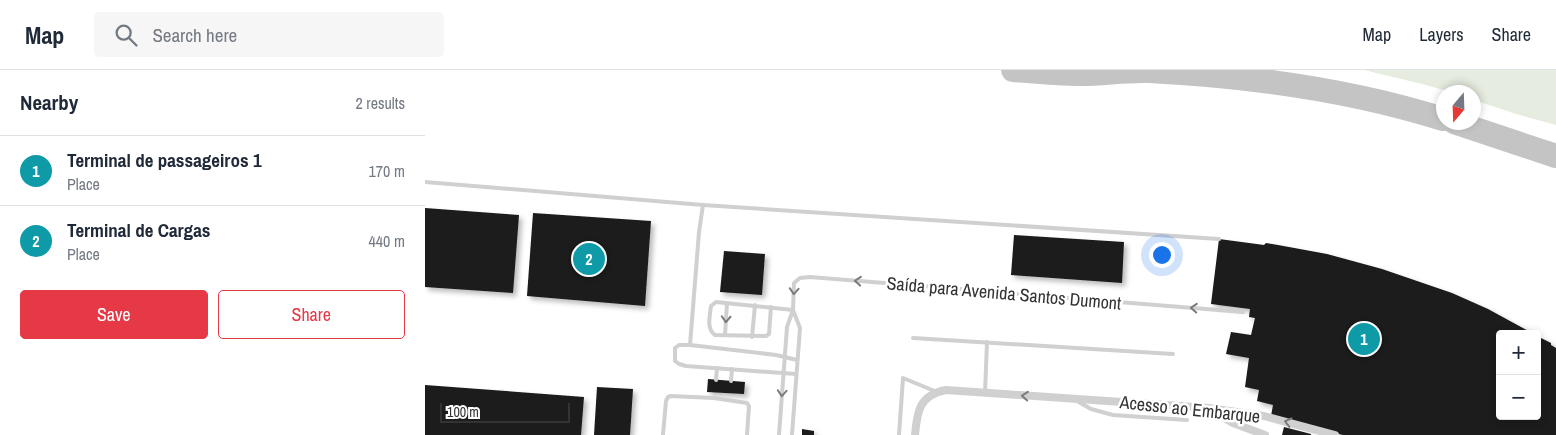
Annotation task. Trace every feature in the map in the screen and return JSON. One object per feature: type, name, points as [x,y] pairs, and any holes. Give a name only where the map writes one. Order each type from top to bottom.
[{"type":"street","name":"Acesso ao Embarque","points":[[937,392],[946,390],[1209,408],[1264,416],[1335,435]]},
{"type":"street","points":[[915,435],[917,414],[922,404],[937,392]]},
{"type":"street","points":[[1209,408],[1239,426],[1265,435]]},
{"type":"lane","points":[[425,182],[703,204],[1219,239]]},
{"type":"lane","points":[[690,346],[703,204]]},
{"type":"lane","name":"Saída para Avenida Santos Dumont","points":[[793,310],[794,283],[799,278],[810,277],[1243,312]]},
{"type":"lane","points":[[771,307],[769,334],[766,336],[725,336],[715,335],[711,332],[711,306],[716,302],[755,305],[771,307],[793,310]]},
{"type":"lane","points":[[725,336],[727,303]]},
{"type":"lane","points":[[752,336],[755,305]]},
{"type":"lane","points":[[779,435],[787,327],[793,310]]},
{"type":"lane","points":[[792,435],[800,328],[793,310]]},
{"type":"lane","points":[[913,338],[1173,354]]},
{"type":"lane","points":[[985,393],[987,342]]},
{"type":"lane","points":[[796,374],[686,366],[679,364],[675,360],[675,348],[679,345],[690,346],[784,356],[797,360]]},
{"type":"lane","points":[[716,380],[717,368]]},
{"type":"lane","points":[[731,381],[732,369]]},
{"type":"lane","points":[[899,435],[903,378],[937,392]]},
{"type":"lane","points":[[715,392],[715,398]]},
{"type":"lane","points":[[729,400],[730,393]]},
{"type":"lane","points":[[663,435],[668,397],[671,396],[715,398],[747,403],[749,406],[747,435]]},
{"type":"lane","points":[[1073,399],[1091,409],[1113,415],[1187,420]]},
{"type":"shaded area","points":[[1364,70],[1556,70],[1556,125],[1481,102],[1481,85],[1436,85],[1436,88]]},
{"type":"building","points":[[425,208],[519,215],[513,293],[425,287]]},
{"type":"building","points":[[533,213],[651,221],[645,306],[527,296]]},
{"type":"building","points":[[1014,235],[1124,242],[1122,283],[1011,275]]},
{"type":"building","points":[[1219,239],[1264,245],[1266,243],[1327,254],[1382,269],[1452,293],[1488,309],[1527,330],[1496,330],[1496,420],[1541,420],[1541,338],[1556,348],[1556,435],[1343,435],[1271,416],[1273,405],[1257,401],[1259,390],[1245,387],[1249,358],[1226,354],[1231,332],[1251,335],[1255,318],[1249,317],[1250,309],[1211,304]]},
{"type":"building","points":[[724,251],[765,254],[762,295],[720,292]]},
{"type":"building","points":[[708,379],[745,382],[744,394],[707,392]]},
{"type":"building","points":[[425,385],[584,397],[581,435],[425,435]]},
{"type":"building","points":[[597,387],[633,389],[630,435],[594,435]]},
{"type":"building","points":[[1284,427],[1311,434],[1311,435],[1282,435]]},
{"type":"building","points":[[802,429],[814,431],[814,435],[802,435]]},
{"type":"taxiway","points":[[1013,70],[1081,74],[1149,71],[1261,80],[1335,92],[1436,117]]},
{"type":"taxiway","points":[[1478,130],[1556,156]]},
{"type":"place","name":"Terminal de Cargas","points":[[589,259]]},
{"type":"place","name":"Terminal de passageiros 1","points":[[1364,339]]}]
